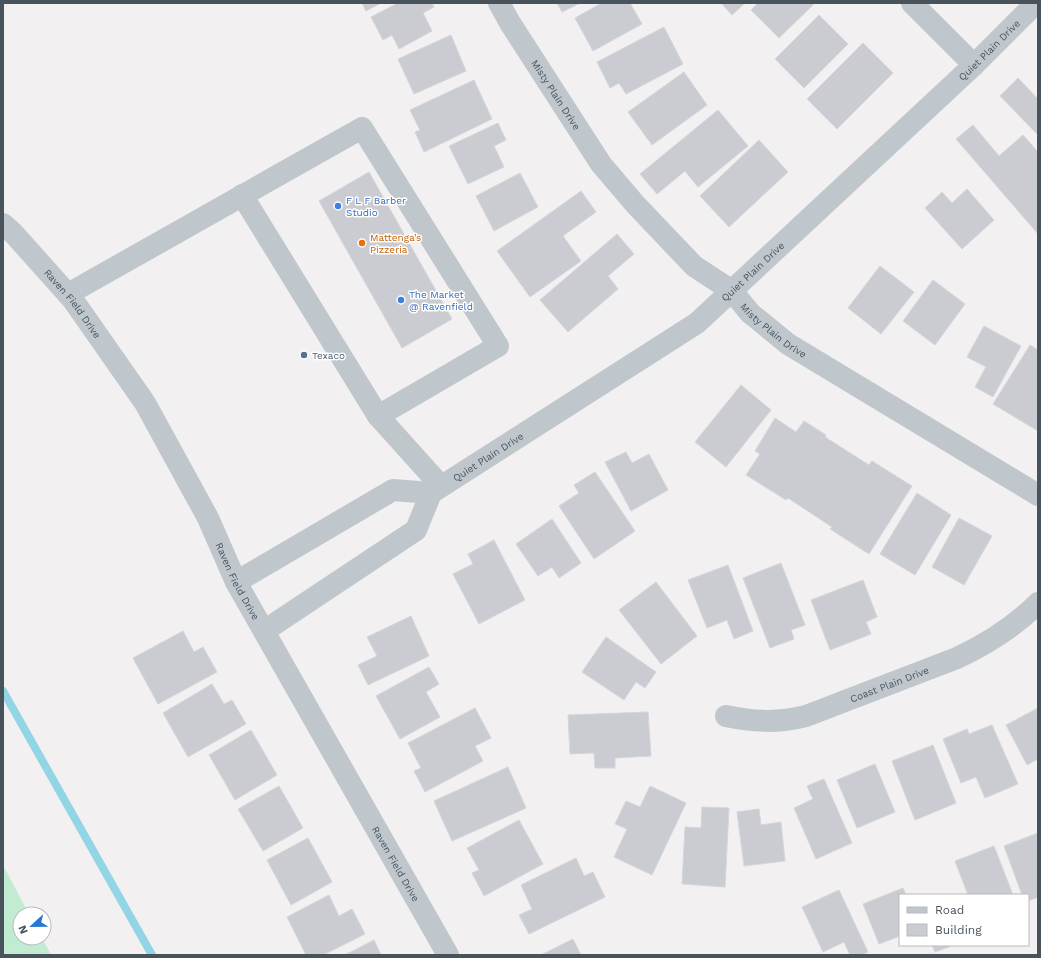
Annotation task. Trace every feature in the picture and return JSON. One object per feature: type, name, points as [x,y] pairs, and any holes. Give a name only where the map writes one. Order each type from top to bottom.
[{"type":"street","name":"Misty Plain Drive","points":[[499,3],[510,23],[601,164],[635,204],[694,266],[732,291],[750,312],[788,344],[1038,495]]},
{"type":"street","points":[[912,3],[974,65]]},
{"type":"street","name":"Quiet Plain Drive","points":[[436,490],[697,323],[974,65],[1036,3]]},
{"type":"street","points":[[68,294],[362,128],[498,346],[378,416]]},
{"type":"street","points":[[242,195],[378,416],[436,490]]},
{"type":"street","name":"Raven Field Drive","points":[[3,224],[14,234],[68,294],[145,403],[208,518],[236,582],[448,955]]},
{"type":"street","points":[[236,582],[393,490],[436,490]]},
{"type":"street","points":[[264,631],[416,530],[436,490]]},
{"type":"street","name":"Coast Plain Drive","points":[[726,716],[760,722],[806,716],[957,658],[980,647],[1025,616],[1038,603]]},
{"type":"green space","points":[[3,865],[25,906],[12,906],[12,946],[46,946],[51,955],[3,955]]},
{"type":"building","points":[[362,3],[381,3],[366,11]]},
{"type":"building","points":[[398,3],[432,3],[434,7],[423,13],[432,31],[399,49],[392,35],[383,40],[371,17]]},
{"type":"building","points":[[557,3],[580,3],[562,12]]},
{"type":"building","points":[[602,3],[630,3],[642,24],[593,51],[575,18]]},
{"type":"building","points":[[721,3],[745,3],[732,15]]},
{"type":"building","points":[[758,3],[815,3],[779,38],[751,10]]},
{"type":"building","points":[[819,15],[848,44],[804,88],[775,59]]},
{"type":"building","points":[[664,27],[683,64],[626,94],[619,83],[610,88],[597,62]]},
{"type":"building","points":[[451,35],[466,71],[414,94],[398,59]]},
{"type":"building","points":[[863,43],[893,73],[837,129],[807,99]]},
{"type":"building","points":[[684,72],[707,105],[652,145],[628,112]]},
{"type":"building","points":[[1018,78],[1038,99],[1038,135],[1000,96]]},
{"type":"building","points":[[474,80],[492,119],[424,152],[415,132],[420,130],[410,110]]},
{"type":"building","points":[[718,110],[748,146],[698,187],[685,171],[657,194],[640,174]]},
{"type":"building","points":[[498,123],[506,140],[494,146],[504,167],[468,184],[449,146]]},
{"type":"building","points":[[973,125],[999,156],[1023,135],[1038,152],[1038,234],[956,139]]},
{"type":"building","points":[[759,140],[788,172],[729,227],[700,196]]},
{"type":"building","points":[[369,172],[452,319],[402,348],[319,201]]},
{"type":"building","points":[[520,173],[538,207],[494,231],[476,196]]},
{"type":"building","points":[[967,189],[994,220],[962,249],[925,208],[942,192],[952,203]]},
{"type":"building","points":[[581,191],[596,212],[563,236],[581,261],[530,297],[497,251]]},
{"type":"building","points":[[617,234],[634,254],[608,276],[618,289],[568,332],[540,300]]},
{"type":"building","points":[[880,266],[914,292],[881,334],[848,308]]},
{"type":"building","points":[[933,280],[965,304],[935,345],[903,321]]},
{"type":"building","points":[[984,326],[1021,346],[993,397],[975,387],[986,367],[967,357]]},
{"type":"building","points":[[1030,345],[1038,350],[1038,431],[993,404]]},
{"type":"building","points":[[741,385],[771,410],[726,467],[695,442]]},
{"type":"building","points":[[775,418],[796,432],[804,421],[826,435],[825,437],[869,465],[872,461],[912,486],[869,554],[830,529],[832,527],[788,498],[786,500],[746,475],[760,454],[755,451]]},
{"type":"building","points":[[626,452],[632,463],[649,454],[668,490],[631,511],[605,462]]},
{"type":"building","points":[[595,472],[635,531],[594,559],[559,506],[579,493],[574,485]]},
{"type":"building","points":[[917,493],[951,515],[915,575],[880,554]]},
{"type":"building","points":[[959,518],[992,536],[964,585],[932,567]]},
{"type":"building","points":[[552,519],[581,563],[559,578],[552,567],[538,576],[516,544]]},
{"type":"building","points":[[494,540],[525,600],[479,624],[453,574],[473,564],[468,554]]},
{"type":"building","points":[[781,563],[805,625],[791,630],[794,639],[770,648],[743,578]]},
{"type":"building","points":[[728,565],[753,631],[734,639],[727,620],[707,628],[688,580]]},
{"type":"building","points":[[863,580],[877,617],[866,622],[871,634],[830,650],[811,600]]},
{"type":"building","points":[[656,582],[697,636],[661,664],[619,610]]},
{"type":"building","points":[[411,616],[429,656],[368,685],[358,665],[377,656],[367,637]]},
{"type":"building","points":[[183,631],[194,652],[203,647],[217,672],[158,704],[133,658]]},
{"type":"building","points":[[606,637],[656,672],[645,688],[636,682],[624,700],[582,672]]},
{"type":"building","points":[[429,667],[439,684],[426,692],[440,717],[400,739],[376,696]]},
{"type":"building","points":[[212,684],[224,704],[232,700],[246,724],[188,757],[163,713]]},
{"type":"building","points":[[475,708],[491,738],[475,746],[483,761],[425,792],[414,771],[421,768],[408,743]]},
{"type":"building","points":[[1038,708],[1038,759],[1027,765],[1006,725]]},
{"type":"building","points":[[648,712],[651,756],[615,758],[615,768],[595,768],[594,753],[570,754],[568,715]]},
{"type":"building","points":[[992,725],[1018,784],[985,798],[976,777],[961,783],[943,739],[967,729],[969,734]]},
{"type":"building","points":[[251,730],[277,775],[235,800],[209,755]]},
{"type":"building","points":[[933,745],[956,803],[915,820],[892,761]]},
{"type":"building","points":[[875,764],[895,812],[857,828],[837,780]]},
{"type":"building","points":[[508,767],[526,808],[452,841],[434,801]]},
{"type":"building","points":[[824,779],[852,843],[816,859],[794,808],[813,799],[807,786]]},
{"type":"building","points":[[279,786],[303,828],[263,851],[238,809]]},
{"type":"building","points":[[650,786],[686,803],[652,875],[614,857],[627,829],[615,824],[626,801],[640,807]]},
{"type":"building","points":[[702,807],[729,808],[725,887],[682,884],[685,827],[701,828]]},
{"type":"building","points":[[759,809],[761,825],[781,822],[785,861],[744,866],[737,812]]},
{"type":"building","points":[[519,820],[543,864],[484,896],[472,873],[479,870],[467,848]]},
{"type":"building","points":[[1038,833],[1038,897],[1029,901],[1029,894],[1022,894],[1004,846]]},
{"type":"building","points":[[308,838],[332,882],[291,905],[267,860]]},
{"type":"building","points":[[994,846],[1013,894],[968,894],[955,861]]},
{"type":"building","points":[[576,858],[584,876],[593,872],[605,897],[529,934],[519,915],[532,909],[521,885]]},
{"type":"building","points":[[903,888],[906,894],[899,894],[899,936],[879,944],[863,904]]},
{"type":"building","points":[[839,890],[868,952],[862,955],[850,955],[844,942],[823,952],[802,907]]},
{"type":"building","points":[[329,895],[339,916],[352,909],[365,934],[323,955],[306,955],[287,917]]},
{"type":"building","points":[[573,939],[581,955],[541,955]]},
{"type":"building","points":[[374,940],[381,955],[345,955]]},
{"type":"building","points":[[932,946],[951,946],[935,952]]},
{"type":"waterway","points":[[3,691],[152,955]]},
{"type":"place","name":"F L F Barber Studio","points":[[338,206]]},
{"type":"place","name":"Mattenga’s Pizzeria","points":[[362,243]]},
{"type":"place","name":"The Market @ Ravenfield","points":[[401,300]]},
{"type":"place","name":"Texaco","points":[[304,355]]}]
